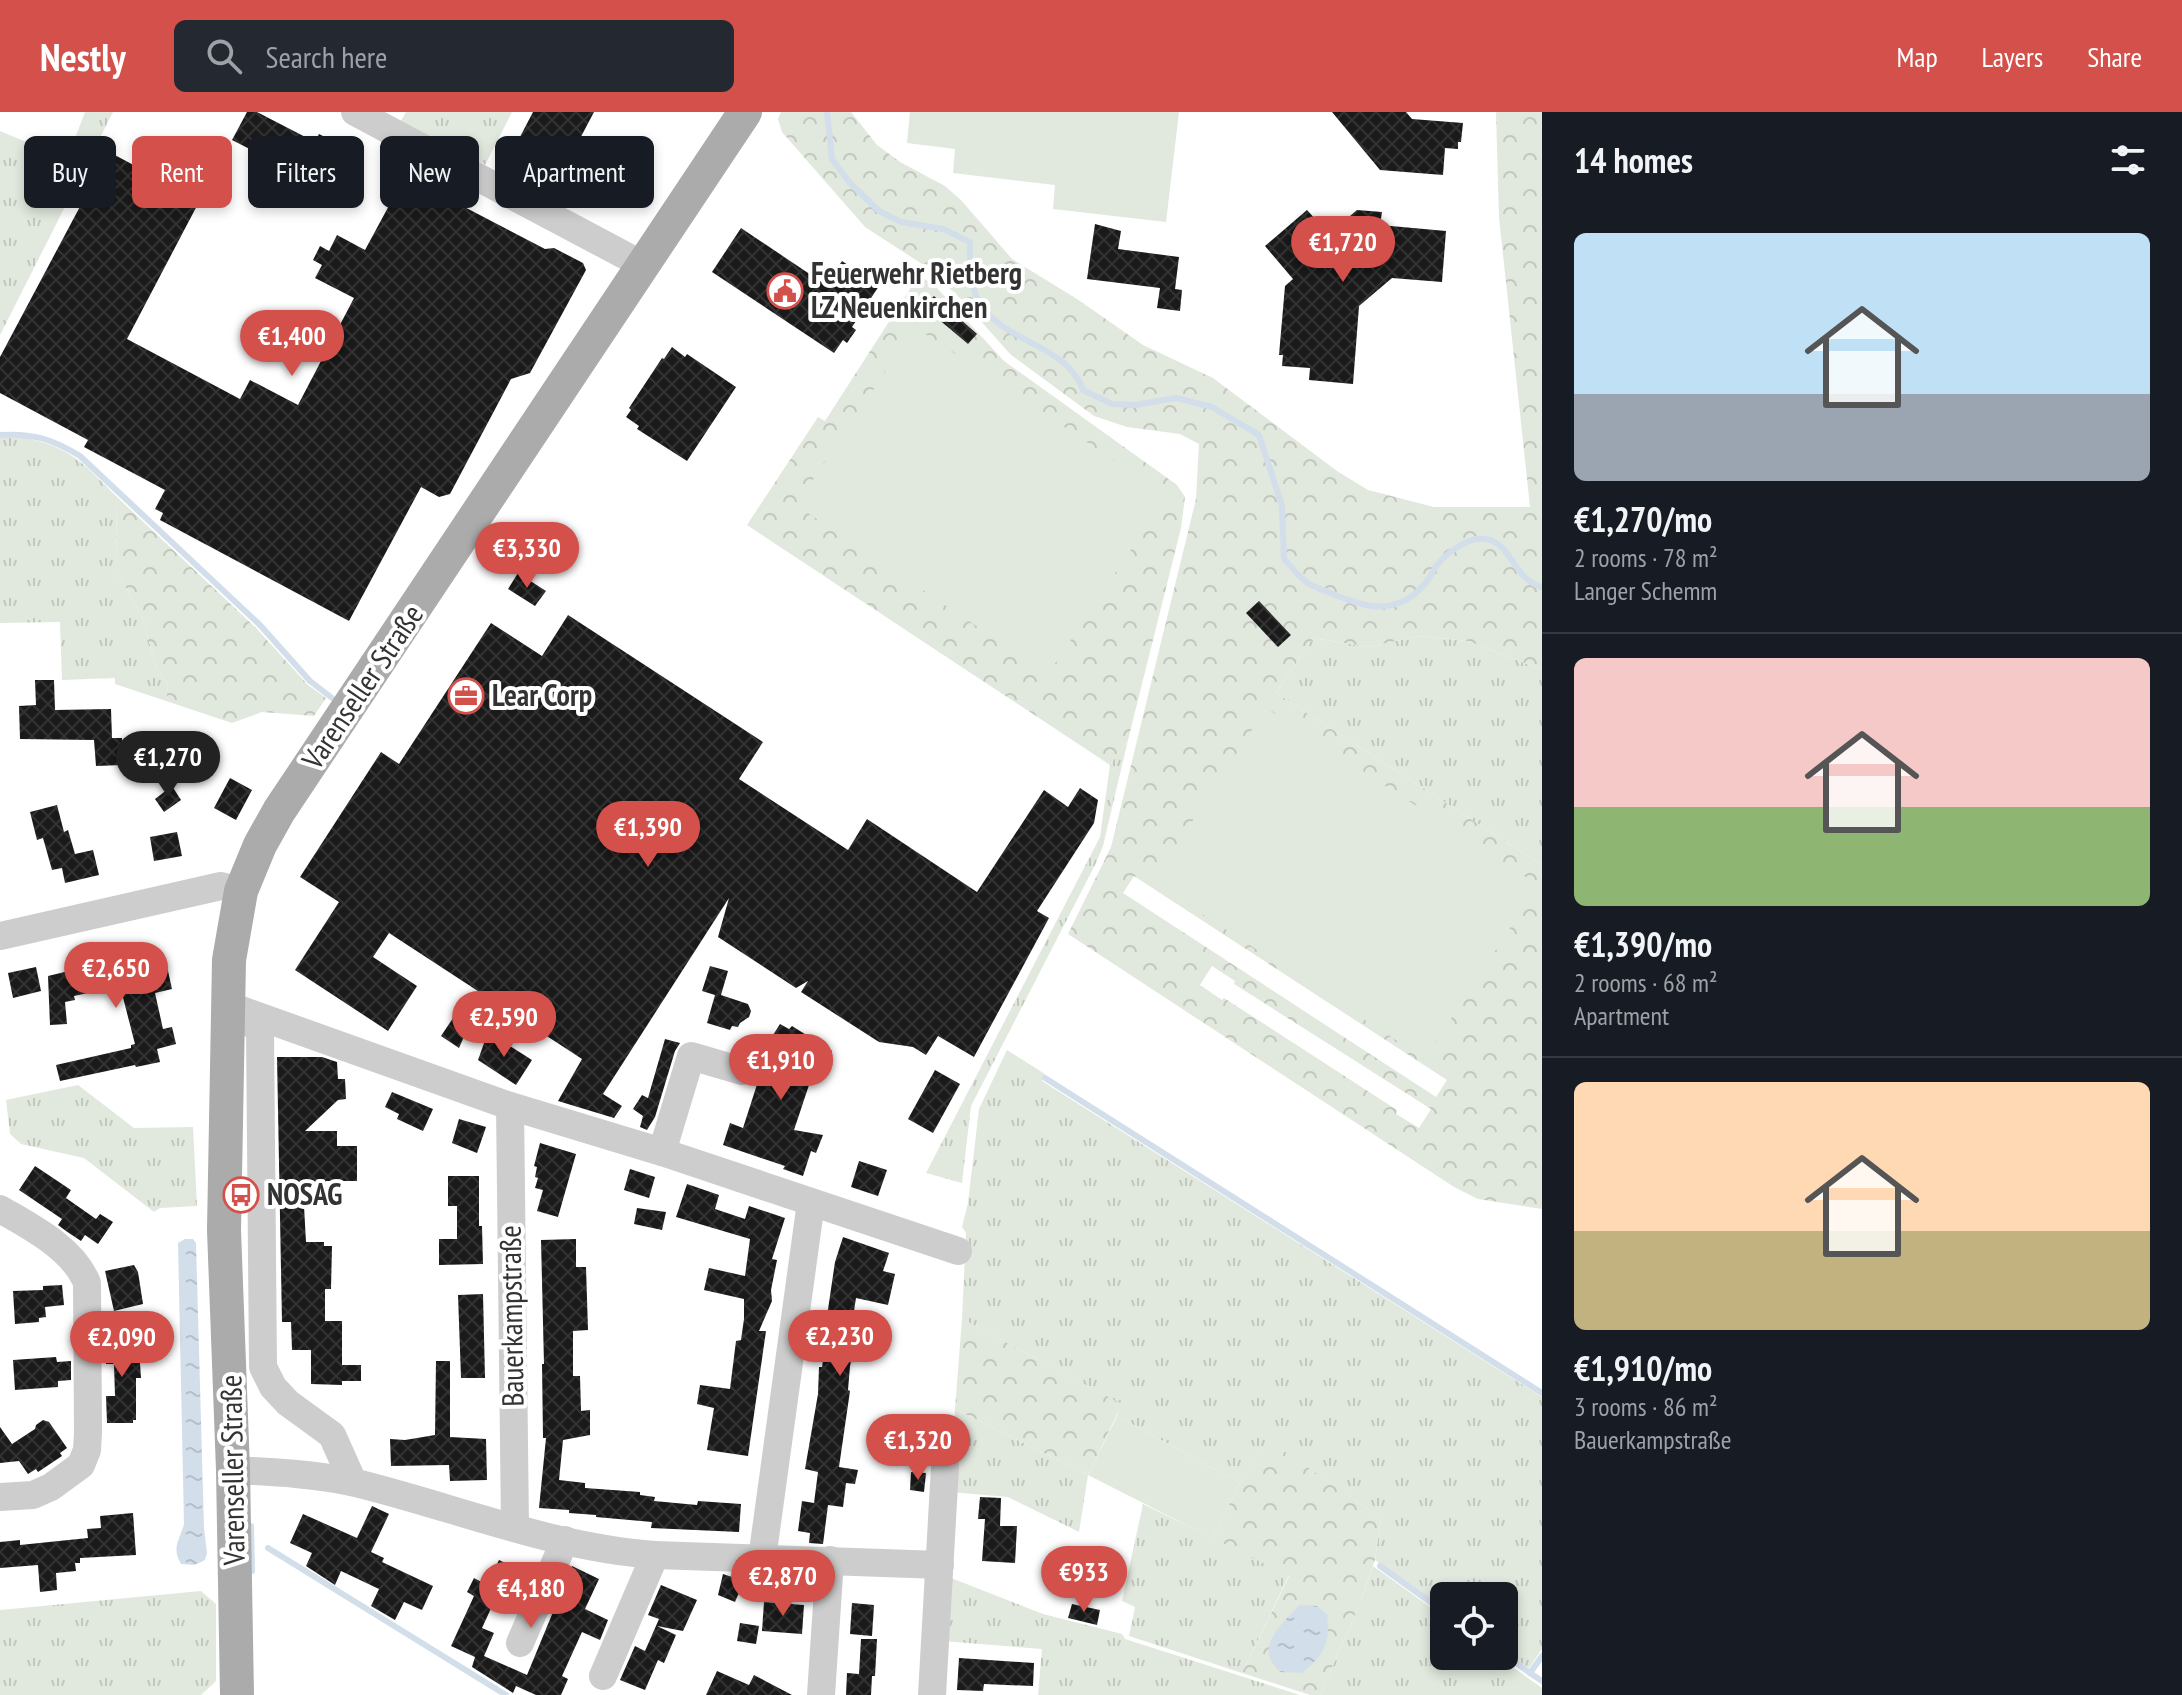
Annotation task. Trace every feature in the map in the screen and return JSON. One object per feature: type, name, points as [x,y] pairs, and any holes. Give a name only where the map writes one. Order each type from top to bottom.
[{"type":"main road","name":"Varenseller Straße","points":[[237,1695],[224,1230],[229,960],[241,891],[260,845],[279,811],[745,112]]},
{"type":"street","points":[[355,112],[643,265]]},
{"type":"street","points":[[0,936],[221,886],[241,891]]},
{"type":"street","points":[[227,1005],[510,1106],[662,1152],[958,1251]]},
{"type":"street","name":"Varenseller Straße","points":[[227,1005],[260,1030],[263,1367],[273,1387],[288,1403],[332,1435],[353,1482]]},
{"type":"street","points":[[662,1152],[691,1056],[742,1071]]},
{"type":"street","name":"Bauerkampstraße","points":[[510,1106],[515,1527]]},
{"type":"street","points":[[762,1559],[811,1202]]},
{"type":"street","points":[[0,1209],[73,1259],[87,1283],[88,1432],[87,1450],[81,1465],[51,1487],[33,1495],[0,1497]]},
{"type":"street","points":[[932,1695],[945,1467]]},
{"type":"street","points":[[233,1470],[353,1482],[608,1550],[655,1555],[940,1565]]},
{"type":"street","points":[[520,1643],[565,1540]]},
{"type":"street","points":[[603,1676],[655,1555]]},
{"type":"street","points":[[821,1695],[830,1560]]},
{"type":"green space","points":[[85,112],[113,112],[101,136],[76,136]]},
{"type":"green space","points":[[406,112],[512,112],[500,136],[495,136],[495,145],[485,165],[479,162],[479,136],[430,136],[401,121]]},
{"type":"green space","points":[[781,112],[851,112],[877,145],[900,162],[945,186],[961,200],[1012,259],[1143,345],[1213,378],[1337,471],[1368,490],[1434,507],[1530,507],[1499,217],[1496,112],[1542,112],[1542,670],[1468,641],[1418,636],[1369,647],[1313,638],[1276,693],[1542,865],[1542,1209],[1478,1199],[1454,1187],[1068,934],[1111,847],[1196,499],[1199,444],[1180,434],[1127,427],[1094,416],[1010,354],[963,301],[925,266],[865,227],[782,132],[778,119]],"holes":[[[1134,876],[1447,1080],[1436,1097],[1123,893]],[[1212,966],[1235,981],[1234,984],[1431,1109],[1419,1128],[1396,1114],[1397,1110],[1200,985]]]},
{"type":"green space","points":[[910,112],[1179,112],[1166,222],[1053,209],[1055,185],[953,173],[955,149],[907,143]]},
{"type":"green space","points":[[0,131],[24,141],[24,208],[64,208],[0,335]]},
{"type":"green space","points":[[919,275],[935,286],[1004,361],[1177,485],[1185,497],[1181,528],[1128,740],[1110,765],[747,525],[818,417],[825,421]]},
{"type":"green space","points":[[915,327],[1167,496],[1048,674],[796,505]]},
{"type":"green space","points":[[22,437],[53,446],[75,458],[117,497],[116,571],[142,615],[156,667],[168,684],[166,701],[115,684],[115,678],[62,680],[60,622],[0,623],[0,438]]},
{"type":"green space","points":[[117,497],[256,628],[308,685],[326,698],[314,716],[262,712],[232,723],[166,701],[168,684],[156,667],[142,615],[116,571]]},
{"type":"green space","points":[[1418,636],[1468,641],[1542,670],[1542,865],[1276,693],[1313,638],[1369,647]]},
{"type":"green space","points":[[1266,708],[1538,885],[1425,1059],[1153,882]]},
{"type":"green space","points":[[1128,740],[1103,846],[1095,865],[971,1106],[962,1183],[926,1173],[1100,837],[1110,765]]},
{"type":"green space","points":[[1007,1050],[1045,1074],[1042,1081],[1542,1397],[1542,1649],[1529,1668],[1518,1661],[1518,1582],[1430,1582],[1430,1599],[1375,1560],[1381,1518],[1268,1441],[1240,1483],[1117,1416],[1121,1404],[962,1319],[966,1233],[962,1227],[968,1203],[979,1109]]},
{"type":"green space","points":[[78,1085],[134,1128],[193,1127],[197,1206],[160,1208],[154,1212],[84,1158],[21,1144],[10,1134],[6,1100]]},
{"type":"green space","points":[[962,1319],[1122,1404],[1088,1475],[955,1409]]},
{"type":"green space","points":[[955,1409],[1088,1475],[1079,1532],[1008,1497],[951,1492]]},
{"type":"green space","points":[[1117,1416],[1240,1483],[1212,1538],[1088,1475]]},
{"type":"green space","points":[[1268,1440],[1381,1518],[1375,1560],[1320,1695],[1310,1695],[1242,1673],[1289,1576],[1212,1538],[1240,1483]]},
{"type":"green space","points":[[1143,1504],[1289,1575],[1242,1673],[1129,1636],[1135,1607],[1122,1601]]},
{"type":"green space","points":[[1373,1566],[1430,1607],[1430,1670],[1517,1670],[1542,1688],[1542,1695],[1320,1695]]},
{"type":"green space","points":[[946,1576],[1043,1614],[1122,1634],[1125,1639],[1300,1695],[1038,1695],[1042,1649],[942,1641]]},
{"type":"green space","points":[[201,1591],[216,1604],[216,1681],[201,1695],[0,1695],[0,1610]]},
{"type":"water","points":[[193,1239],[196,1243],[207,1553],[205,1560],[194,1565],[181,1564],[176,1548],[184,1524],[178,1243]]},
{"type":"water","points":[[1300,1605],[1317,1606],[1327,1614],[1327,1640],[1321,1654],[1302,1673],[1280,1672],[1270,1657],[1271,1642]]},
{"type":"building","points":[[247,112],[257,112],[303,136],[248,136],[248,148],[232,140]]},
{"type":"building","points":[[533,112],[594,112],[581,136],[520,136]]},
{"type":"building","points":[[1332,112],[1406,112],[1412,119],[1463,123],[1461,142],[1458,142],[1458,149],[1445,148],[1443,175],[1380,170]]},
{"type":"building","points":[[116,156],[132,164],[132,208],[196,208],[127,339],[240,399],[250,380],[298,405],[354,298],[315,278],[322,265],[313,260],[320,246],[329,251],[337,235],[365,250],[388,208],[466,208],[545,249],[554,248],[583,263],[586,270],[530,373],[511,379],[450,494],[439,497],[421,487],[349,621],[160,520],[163,513],[155,509],[165,490],[84,447],[88,440],[0,393],[0,357],[79,208],[116,208]]},
{"type":"building","points":[[1307,210],[1329,234],[1357,210],[1382,212],[1380,225],[1446,231],[1442,282],[1392,278],[1359,306],[1353,384],[1309,380],[1310,368],[1282,366],[1283,355],[1279,355],[1285,286],[1293,279],[1265,246]]},
{"type":"building","points":[[1095,224],[1121,231],[1118,249],[1179,257],[1175,289],[1182,290],[1180,311],[1157,308],[1160,288],[1087,279]]},
{"type":"building","points":[[741,228],[826,285],[842,261],[879,286],[852,327],[856,330],[847,343],[843,340],[834,353],[712,272]]},
{"type":"building","points":[[934,296],[977,334],[968,344],[924,307]]},
{"type":"building","points":[[672,347],[736,387],[687,461],[637,429],[639,426],[626,417],[631,410],[629,408]]},
{"type":"building","points":[[518,573],[546,591],[535,606],[508,589]]},
{"type":"building","points":[[1259,601],[1291,635],[1278,647],[1246,613]]},
{"type":"building","points":[[568,615],[763,742],[739,779],[848,850],[867,819],[977,892],[1044,790],[1068,807],[1080,788],[1098,800],[1094,823],[1037,911],[1049,918],[974,1057],[938,1036],[926,1055],[913,1047],[879,1042],[801,992],[808,981],[796,988],[718,937],[729,898],[603,1094],[622,1106],[614,1118],[558,1101],[582,1059],[389,933],[373,957],[417,986],[388,1031],[295,970],[339,902],[300,877],[381,752],[399,764],[491,623],[542,656]]},
{"type":"building","points":[[35,680],[54,680],[55,710],[111,709],[112,738],[122,738],[123,765],[96,766],[94,740],[20,739],[19,706],[36,705]]},
{"type":"building","points":[[230,778],[252,790],[236,820],[214,808]]},
{"type":"building","points":[[172,786],[181,800],[164,812],[155,799]]},
{"type":"building","points":[[57,805],[64,832],[68,830],[75,854],[93,850],[99,875],[65,883],[62,868],[52,870],[43,838],[37,840],[30,812]]},
{"type":"building","points":[[177,832],[182,856],[154,861],[150,837]]},
{"type":"building","points":[[141,952],[144,967],[166,962],[172,989],[155,993],[163,1029],[172,1027],[176,1044],[157,1049],[160,1062],[60,1081],[56,1065],[131,1048],[135,1044],[120,986],[74,996],[75,1000],[65,1002],[67,1024],[50,1025],[48,976],[77,969],[76,966]]},
{"type":"building","points":[[710,966],[728,971],[721,995],[748,1004],[751,1011],[749,1017],[738,1027],[732,1026],[730,1030],[707,1023],[715,995],[702,991]]},
{"type":"building","points":[[36,967],[41,991],[13,998],[8,973]]},
{"type":"building","points":[[457,1012],[471,1021],[459,1048],[441,1036]]},
{"type":"building","points":[[780,1024],[789,1029],[792,1026],[832,1051],[809,1085],[794,1130],[823,1135],[816,1153],[811,1151],[803,1176],[783,1169],[785,1166],[723,1145],[730,1123],[743,1128],[761,1072],[756,1062]]},
{"type":"building","points":[[488,1032],[532,1060],[516,1085],[478,1060]]},
{"type":"building","points":[[665,1039],[680,1043],[655,1117],[647,1130],[640,1127],[643,1116],[633,1109],[642,1095],[648,1098]]},
{"type":"building","points":[[277,1057],[322,1057],[337,1062],[338,1079],[345,1079],[346,1099],[338,1100],[305,1131],[337,1131],[337,1146],[357,1146],[357,1181],[326,1181],[326,1205],[304,1206],[306,1242],[324,1242],[324,1246],[332,1246],[331,1289],[325,1289],[325,1321],[342,1321],[342,1365],[361,1365],[361,1381],[342,1381],[342,1385],[311,1384],[311,1350],[292,1350],[291,1322],[282,1322]]},
{"type":"building","points":[[935,1070],[960,1084],[933,1133],[908,1119]]},
{"type":"building","points":[[392,1092],[433,1109],[423,1131],[397,1119],[399,1114],[385,1107]]},
{"type":"building","points":[[459,1119],[486,1127],[477,1153],[452,1143]]},
{"type":"building","points":[[540,1143],[576,1154],[558,1217],[537,1211],[543,1190],[535,1188],[538,1178],[535,1177],[537,1167],[534,1166]]},
{"type":"building","points":[[859,1161],[887,1170],[878,1196],[851,1187]]},
{"type":"building","points":[[35,1166],[71,1190],[66,1198],[96,1219],[100,1214],[113,1222],[98,1244],[85,1235],[81,1241],[66,1231],[58,1225],[62,1219],[19,1190]]},
{"type":"building","points":[[630,1169],[655,1177],[649,1198],[624,1190]]},
{"type":"building","points":[[448,1176],[479,1176],[483,1264],[439,1265],[439,1239],[457,1239],[457,1206],[448,1206]]},
{"type":"building","points":[[687,1184],[719,1195],[715,1209],[745,1219],[749,1206],[785,1218],[772,1259],[777,1260],[772,1301],[759,1331],[766,1331],[748,1456],[707,1450],[714,1408],[697,1404],[700,1385],[730,1389],[736,1341],[741,1340],[744,1319],[744,1299],[704,1290],[709,1268],[745,1276],[750,1239],[676,1217]]},
{"type":"building","points":[[637,1208],[666,1212],[662,1230],[634,1224]]},
{"type":"building","points":[[843,1237],[889,1253],[883,1271],[895,1274],[888,1305],[856,1298],[850,1337],[856,1338],[839,1467],[858,1470],[855,1484],[846,1483],[843,1507],[828,1505],[823,1544],[809,1543],[810,1533],[798,1531],[802,1501],[814,1503],[818,1472],[805,1469],[818,1394],[819,1367],[822,1367],[830,1317],[827,1316],[835,1262]]},
{"type":"building","points":[[576,1239],[576,1267],[586,1267],[588,1330],[573,1331],[573,1376],[580,1376],[581,1411],[590,1410],[590,1435],[563,1440],[559,1480],[585,1483],[585,1488],[640,1492],[640,1495],[655,1497],[654,1501],[697,1505],[698,1501],[741,1504],[739,1532],[651,1528],[652,1522],[539,1508],[546,1438],[543,1438],[541,1240]]},
{"type":"building","points":[[134,1265],[143,1304],[114,1311],[105,1271]]},
{"type":"building","points":[[62,1285],[64,1305],[45,1307],[46,1317],[39,1318],[39,1322],[15,1324],[13,1291],[43,1290],[43,1286]]},
{"type":"building","points":[[483,1294],[485,1378],[461,1378],[458,1295]]},
{"type":"building","points":[[134,1335],[135,1363],[140,1363],[141,1378],[136,1378],[136,1420],[133,1423],[107,1423],[106,1396],[115,1396],[114,1364],[106,1364],[105,1336]]},
{"type":"building","points":[[56,1357],[57,1362],[71,1361],[71,1380],[58,1381],[58,1387],[15,1390],[13,1360]]},
{"type":"building","points":[[436,1361],[450,1361],[450,1437],[486,1439],[487,1480],[450,1481],[449,1465],[391,1466],[390,1439],[435,1435]]},
{"type":"building","points":[[43,1420],[49,1422],[67,1448],[60,1453],[62,1456],[38,1472],[36,1469],[28,1474],[19,1461],[0,1463],[0,1427],[12,1444]]},
{"type":"building","points":[[911,1472],[926,1473],[924,1492],[910,1490]]},
{"type":"building","points":[[980,1497],[1001,1498],[1000,1526],[1017,1526],[1015,1563],[982,1561],[985,1519],[978,1519]]},
{"type":"building","points":[[372,1506],[389,1514],[371,1552],[384,1558],[382,1562],[433,1586],[422,1610],[404,1602],[395,1620],[371,1606],[379,1589],[341,1571],[335,1585],[306,1566],[312,1553],[290,1543],[303,1514],[357,1538]]},
{"type":"building","points":[[133,1513],[136,1555],[80,1558],[80,1563],[75,1563],[76,1571],[56,1573],[57,1590],[40,1592],[38,1565],[0,1568],[0,1542],[20,1540],[20,1545],[88,1538],[87,1529],[101,1528],[100,1516]]},
{"type":"building","points":[[499,1560],[528,1574],[516,1600],[499,1591],[482,1628],[494,1633],[484,1656],[527,1675],[572,1566],[599,1579],[585,1609],[608,1620],[600,1640],[582,1632],[562,1676],[568,1679],[561,1695],[536,1695],[516,1686],[513,1693],[472,1667],[475,1657],[451,1646],[474,1596],[467,1592],[474,1578],[487,1585]]},
{"type":"building","points":[[723,1574],[744,1581],[735,1602],[718,1595]]},
{"type":"building","points":[[661,1585],[697,1600],[683,1631],[657,1626],[676,1635],[664,1663],[658,1660],[645,1690],[620,1680],[635,1646],[645,1651],[659,1619],[648,1615]]},
{"type":"building","points":[[764,1602],[804,1605],[802,1634],[762,1631]]},
{"type":"building","points":[[852,1603],[874,1605],[872,1636],[850,1634]]},
{"type":"building","points":[[1072,1604],[1100,1610],[1097,1625],[1068,1618]]},
{"type":"building","points":[[740,1623],[759,1626],[756,1644],[737,1641]]},
{"type":"building","points":[[861,1639],[877,1639],[871,1695],[846,1695],[847,1673],[859,1674]]},
{"type":"building","points":[[959,1658],[1034,1663],[1033,1686],[984,1684],[983,1691],[957,1690]]},
{"type":"building","points":[[717,1671],[749,1685],[754,1675],[792,1695],[706,1695]]},
{"type":"waterway","points":[[827,112],[832,159],[849,182],[879,211],[901,222],[943,229],[970,242],[973,285],[987,313],[1000,325],[1062,362],[1083,390],[1112,404],[1135,405],[1177,398],[1212,407],[1259,435],[1282,506],[1284,559],[1308,583],[1357,603],[1391,605],[1412,596],[1450,552],[1466,542],[1488,539],[1504,550],[1524,576],[1542,587]]},
{"type":"waterway","points":[[0,435],[42,438],[80,456],[260,625],[310,681],[332,698]]},
{"type":"waterway","points":[[1045,1078],[1542,1393]]},
{"type":"waterway","points":[[251,1526],[252,1571]]},
{"type":"waterway","points":[[268,1548],[506,1695]]},
{"type":"waterway","points":[[1380,1566],[1430,1602]]},
{"type":"waterway","points":[[1542,1656],[1530,1673],[1542,1681]]},
{"type":"waterway","points":[[1518,1664],[1530,1673]]},
{"type":"place","name":"Feuerwehr Rietberg LZ Neuenkirchen","points":[[785,291]]},
{"type":"place","name":"Lear Corp","points":[[466,696]]},
{"type":"place","name":"NOSAG","points":[[241,1195]]}]
